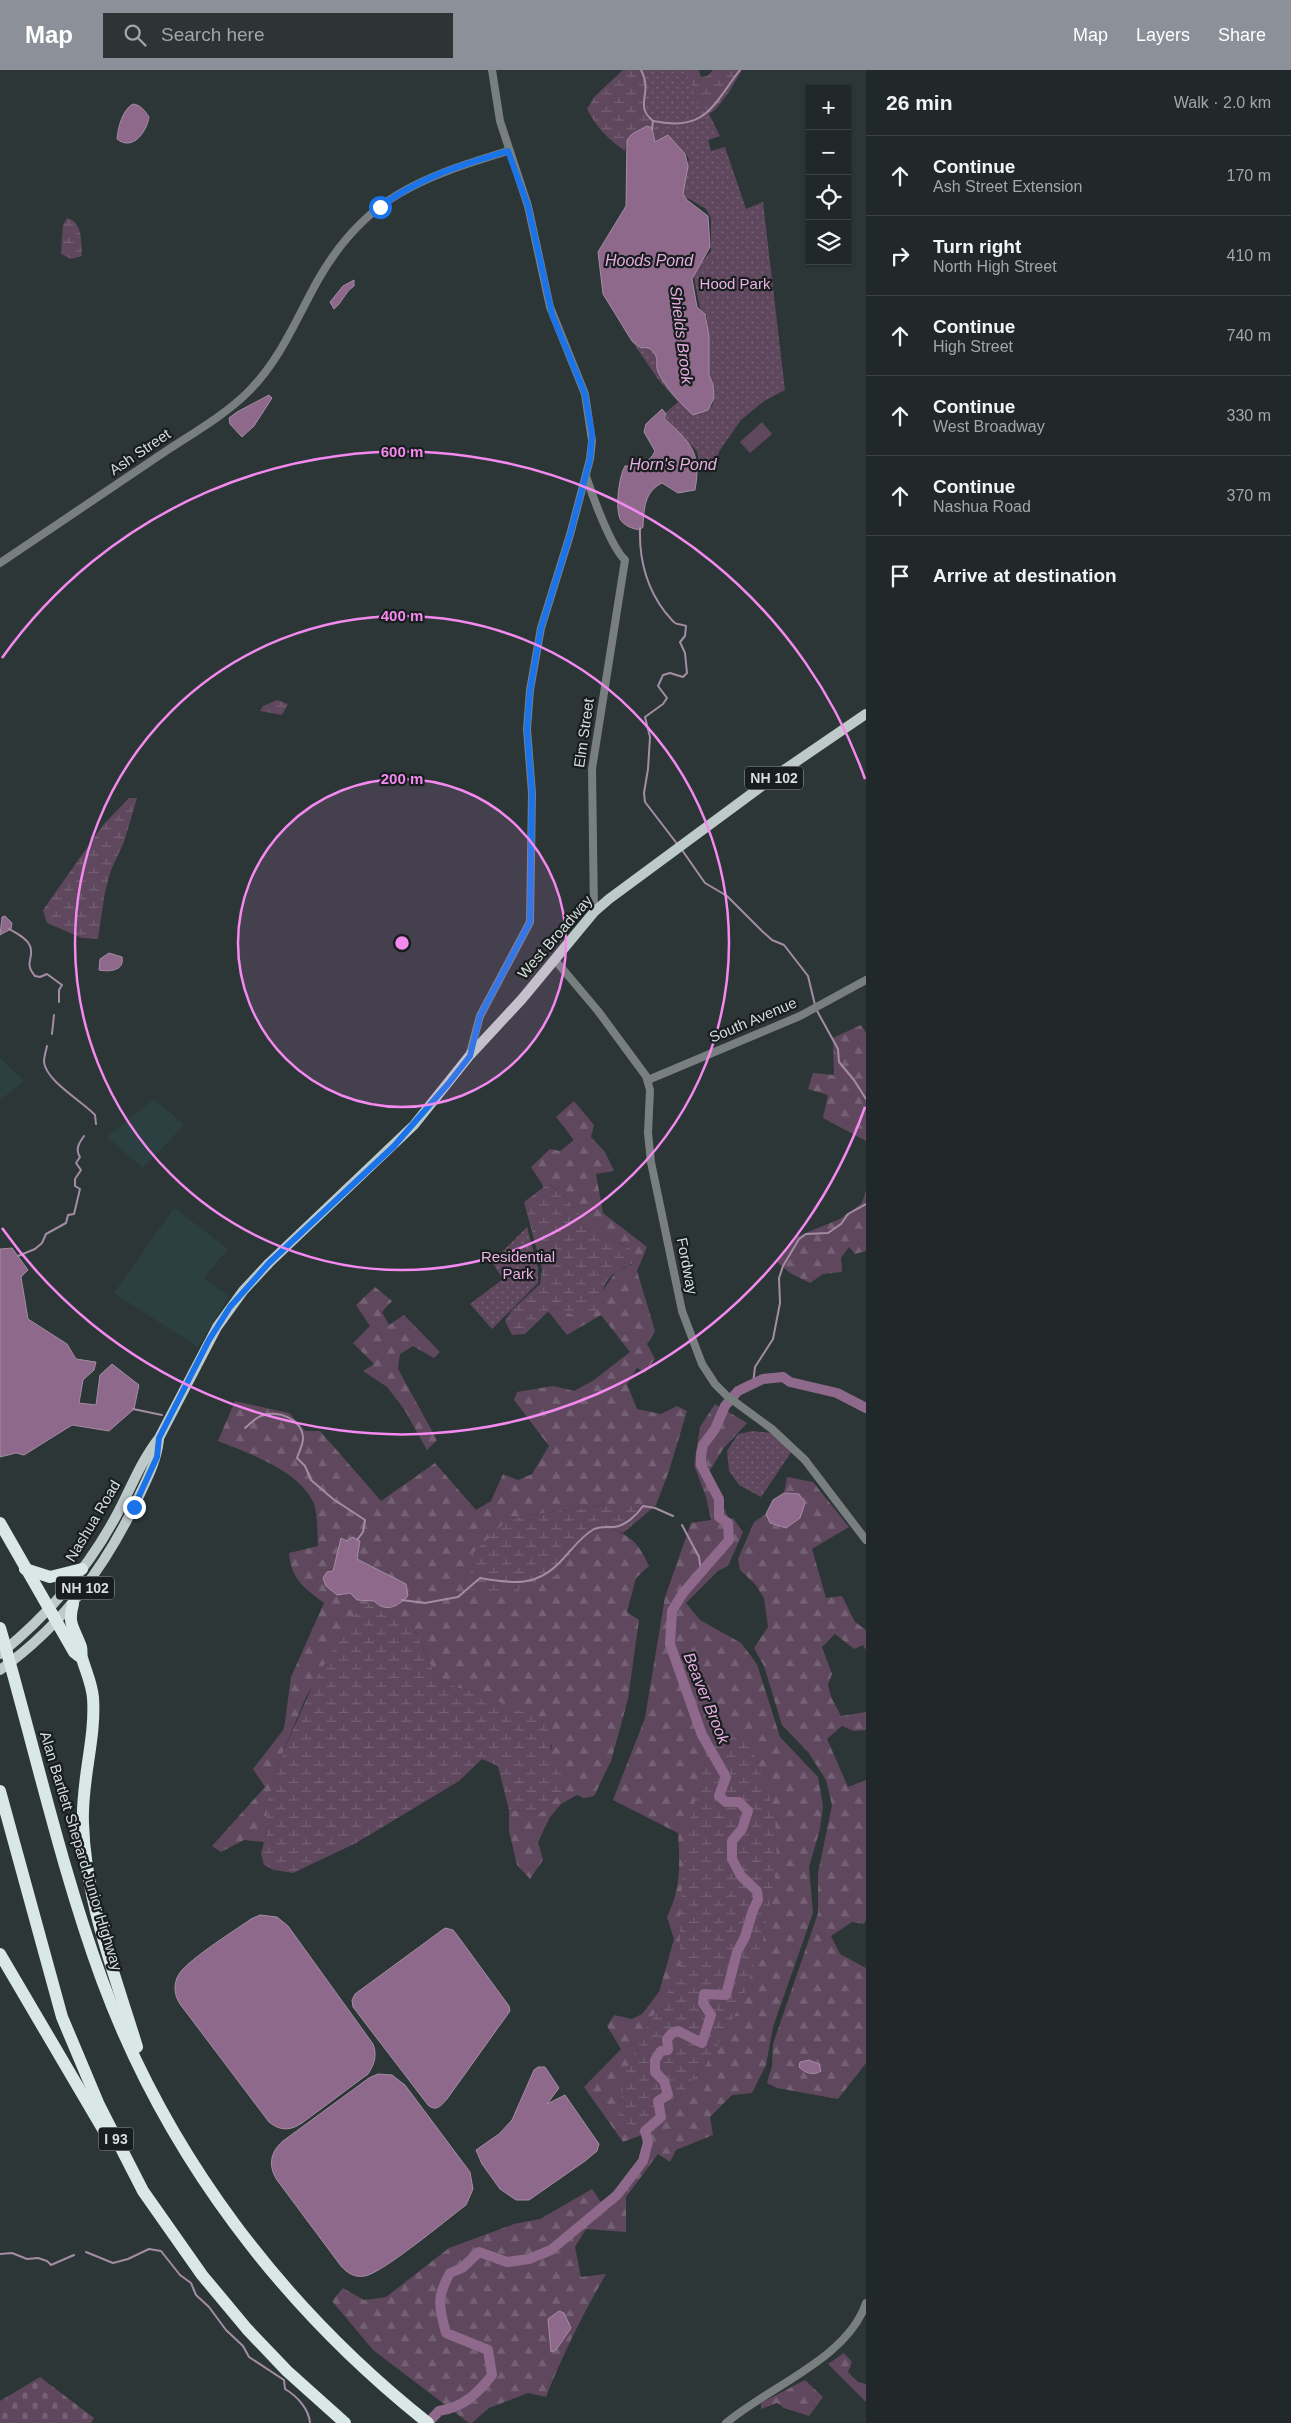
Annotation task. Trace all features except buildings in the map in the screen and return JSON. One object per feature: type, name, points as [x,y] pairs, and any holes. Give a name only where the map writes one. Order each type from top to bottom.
[{"type":"highway","points":[[0,1523],[74,1652],[81,1658]]},
{"type":"highway","points":[[25,1569],[50,1577],[82,1570]]},
{"type":"highway","points":[[73,1604],[70,1620],[81,1648],[81,1658],[88,1674],[93,1700],[83,1800],[83,1839],[88,1878],[97,1917],[151,2089]]},
{"type":"highway","name":"Alan Bartlett Shepard Junior Highway","points":[[0,1628],[87,1935],[114,2010],[151,2089],[206,2184],[273,2274],[341,2347],[424,2420]]},
{"type":"highway","name":"I 93","points":[[0,1791],[62,2017],[100,2106],[143,2191],[202,2275],[240,2322],[287,2370],[345,2423]]},
{"type":"highway","points":[[0,1954],[64,2066],[143,2191]]},
{"type":"main road","name":"West Broadway","points":[[286,1247],[398,1142],[594,912],[680,846],[801,758],[866,714]]},
{"type":"main road","name":"Nashua Road","points":[[0,1654],[49,1610],[82,1570],[116,1517],[147,1453],[159,1438],[220,1322],[248,1285],[286,1247]]},
{"type":"main road","name":"Nashua Road","points":[[0,1670],[56,1622],[73,1604],[105,1559],[125,1525],[157,1457],[159,1438]]},
{"type":"street","points":[[470,1056],[480,1016],[530,922],[532,792],[527,729],[530,690],[541,628],[570,535],[586,474],[592,441],[588,403],[577,371],[552,314],[528,206],[508,151],[500,121],[492,70]]},
{"type":"street","name":"Ash Street","points":[[0,564],[247,393],[283,349],[328,264],[352,233],[371,214],[397,194],[424,179],[508,151]]},
{"type":"street","name":"Elm Street","points":[[586,474],[602,516],[618,550],[625,560],[592,769],[594,912]]},
{"type":"street","name":"Fordway","points":[[555,960],[598,1011],[644,1071],[648,1080],[650,1096],[648,1133],[650,1154],[682,1311],[702,1364],[715,1384],[727,1396],[772,1429],[805,1460],[866,1540]]},
{"type":"street","name":"South Avenue","points":[[648,1080],[816,1008],[866,980]]},
{"type":"street","points":[[726,2423],[756,2400],[832,2351],[854,2327],[866,2302]]},
{"type":"shaded area","points":[[0,1058],[24,1081],[0,1100]]},
{"type":"shaded area","points":[[154,1099],[184,1125],[143,1168],[107,1137]]},
{"type":"shaded area","points":[[174,1208],[228,1249],[203,1278],[229,1296],[198,1347],[114,1293]]},
{"type":"green space","points":[[623,70],[699,70],[701,77],[707,76],[713,70],[742,70],[729,92],[716,109],[709,114],[690,140],[685,154],[668,136],[655,142],[643,129],[630,137],[625,151],[608,137],[595,122],[587,109],[595,96]]},
{"type":"green space","name":"Hood Park","points":[[641,70],[687,70],[699,109],[706,108],[720,136],[708,140],[711,151],[725,147],[746,209],[763,202],[785,390],[764,401],[741,420],[720,450],[715,463],[701,472],[697,451],[664,417],[665,413],[678,402],[658,379],[622,327],[640,346],[651,348],[654,351],[684,404],[694,415],[712,406],[714,399],[709,381],[707,317],[700,308],[694,277],[697,268],[711,251],[711,218],[706,209],[681,194],[689,159],[684,151],[676,145],[658,137],[657,128],[649,124],[650,117],[644,105],[646,85]]},
{"type":"green space","points":[[67,218],[72,220],[79,228],[81,239],[82,256],[71,259],[61,254],[63,225]]},
{"type":"green space","points":[[762,422],[772,434],[750,453],[740,442]]},
{"type":"green space","points":[[277,700],[288,704],[282,715],[260,711],[263,706]]},
{"type":"green space","points":[[129,798],[137,798],[124,842],[111,870],[105,892],[98,939],[82,938],[47,923],[43,910],[103,825]]},
{"type":"green space","points":[[861,1025],[866,1033],[866,1141],[823,1118],[828,1095],[808,1089],[813,1073],[834,1075],[833,1038]]},
{"type":"green space","points":[[574,1101],[594,1125],[591,1137],[605,1152],[614,1171],[596,1174],[603,1213],[647,1247],[637,1271],[655,1331],[647,1344],[655,1359],[645,1373],[637,1368],[627,1384],[637,1409],[661,1414],[677,1406],[687,1411],[669,1471],[656,1505],[605,1505],[509,1518],[555,1576],[582,1538],[605,1527],[633,1540],[649,1566],[636,1578],[627,1612],[639,1620],[628,1699],[611,1761],[594,1796],[584,1798],[577,1795],[561,1804],[550,1817],[538,1842],[543,1860],[530,1879],[517,1865],[509,1831],[509,1810],[542,1812],[552,1745],[482,1694],[458,1688],[435,1675],[412,1624],[327,1661],[306,1697],[283,1752],[267,1803],[267,1831],[264,1842],[244,1840],[221,1852],[212,1846],[265,1787],[253,1769],[284,1729],[291,1677],[324,1603],[300,1582],[290,1562],[289,1553],[318,1546],[315,1508],[307,1492],[286,1473],[244,1451],[218,1441],[235,1401],[289,1413],[305,1431],[320,1431],[381,1501],[435,1463],[476,1510],[491,1501],[503,1474],[518,1480],[532,1474],[549,1446],[514,1400],[517,1392],[553,1386],[574,1391],[594,1380],[630,1352],[601,1315],[567,1335],[548,1311],[553,1307],[574,1315],[600,1294],[616,1272],[633,1264],[634,1250],[605,1237],[591,1227],[574,1207],[549,1183],[544,1187],[531,1167],[550,1149],[560,1151],[574,1140],[556,1117]]},
{"type":"green space","points":[[549,1183],[591,1226],[605,1237],[634,1250],[638,1260],[608,1279],[602,1293],[600,1310],[574,1315],[553,1307],[525,1334],[512,1335],[505,1321],[512,1310],[540,1284],[542,1269],[524,1202]]},
{"type":"green space","points":[[866,1190],[866,1251],[855,1254],[849,1247],[841,1258],[842,1272],[823,1274],[810,1283],[790,1273],[777,1262],[796,1237],[840,1219],[862,1203]]},
{"type":"green space","name":"Residential Park","points":[[527,1227],[538,1269],[538,1283],[492,1329],[470,1304],[503,1279],[492,1262]]},
{"type":"green space","points":[[375,1287],[392,1301],[382,1312],[389,1325],[404,1315],[440,1352],[434,1358],[413,1346],[400,1354],[398,1369],[437,1440],[427,1450],[404,1409],[387,1387],[363,1371],[374,1364],[353,1343],[370,1326],[356,1305]]},
{"type":"green space","points":[[715,1404],[747,1423],[723,1449],[709,1472],[729,1520],[733,1518],[743,1532],[728,1566],[718,1571],[686,1603],[700,1620],[741,1643],[757,1664],[780,1737],[818,1777],[823,1806],[820,1829],[809,1867],[813,1913],[773,2027],[766,2065],[752,2093],[732,2095],[710,2117],[713,2135],[676,2150],[670,2162],[658,2154],[626,2197],[626,2232],[586,2229],[575,2247],[581,2277],[606,2274],[574,2334],[546,2397],[528,2393],[489,2408],[472,2423],[469,2423],[373,2350],[332,2301],[343,2288],[364,2300],[386,2297],[449,2248],[514,2224],[540,2219],[592,2189],[605,2208],[619,2197],[638,2170],[651,2130],[707,2063],[716,1719],[696,1802],[680,1913],[681,1972],[648,2025],[639,2136],[623,2142],[584,2087],[621,2049],[607,2026],[614,2015],[632,2019],[642,2014],[659,1992],[674,1939],[667,1917],[677,1886],[678,1833],[613,1800],[645,1718],[665,1597],[691,1523],[711,1520],[706,1497],[694,1465],[700,1427]]},
{"type":"green space","points":[[753,1431],[772,1433],[792,1451],[761,1497],[739,1485],[729,1471],[727,1451],[738,1434]]},
{"type":"green space","points":[[787,1477],[813,1482],[849,1527],[812,1549],[826,1598],[842,1596],[855,1622],[866,1630],[866,1650],[863,1645],[854,1649],[835,1634],[822,1647],[832,1674],[828,1685],[831,1697],[841,1716],[866,1712],[866,1730],[854,1731],[842,1726],[827,1739],[848,1787],[866,1780],[866,1920],[864,1924],[852,1922],[831,1936],[840,1954],[866,1968],[866,2063],[838,2099],[777,2088],[767,2083],[772,2066],[773,2044],[818,1913],[818,1873],[832,1805],[826,1780],[808,1752],[782,1725],[764,1666],[754,1648],[768,1627],[764,1598],[755,1584],[740,1570],[738,1559],[754,1522],[766,1514],[770,1523],[799,1494],[784,1493]]},
{"type":"green space","points":[[605,1505],[656,1505],[623,1533],[605,1527],[582,1538],[555,1576],[510,1593],[470,1590],[471,1555],[509,1518]]},
{"type":"green space","points":[[369,1604],[399,1613],[412,1624],[435,1675],[458,1688],[482,1694],[543,1721],[551,1732],[551,1757],[562,1766],[563,1791],[542,1812],[509,1810],[498,1766],[482,1759],[459,1781],[356,1843],[293,1873],[274,1870],[264,1865],[261,1854],[267,1831],[267,1803],[283,1752],[316,1678],[355,1614]]},
{"type":"green space","points":[[715,1719],[749,1739],[775,1813],[777,1865],[763,1940],[741,2004],[707,2063],[651,2130],[639,2136],[639,2132],[618,2117],[626,2070],[648,2025],[680,1972],[680,1913],[686,1837]]},
{"type":"green space","points":[[844,2353],[852,2362],[848,2372],[858,2382],[866,2384],[866,2402],[828,2364]]},
{"type":"green space","points":[[40,2377],[94,2418],[91,2423],[0,2423],[0,2401]]},
{"type":"green space","points":[[805,2380],[823,2397],[809,2416],[784,2408],[777,2403],[761,2409],[761,2403]]},
{"type":"water","points":[[133,104],[141,107],[149,117],[142,134],[134,141],[128,143],[117,139],[123,115]]},
{"type":"water","name":"Hoods Pond","points":[[647,126],[652,128],[655,142],[668,135],[685,154],[688,166],[683,194],[687,200],[708,216],[710,247],[692,279],[697,307],[705,314],[709,336],[709,375],[713,385],[714,398],[708,410],[693,415],[661,378],[653,351],[649,348],[641,348],[632,341],[603,294],[598,252],[626,206],[627,140],[632,134]]},
{"type":"water","points":[[354,280],[354,286],[334,309],[330,302],[343,286]]},
{"type":"water","points":[[269,395],[272,398],[254,426],[242,437],[230,424],[229,418]]},
{"type":"water","name":"Horn's Pond","points":[[662,409],[666,414],[664,418],[681,434],[692,449],[697,466],[695,490],[678,493],[662,483],[656,487],[648,496],[646,502],[643,527],[637,530],[626,525],[620,519],[618,507],[619,484],[625,466],[643,463],[653,455],[655,451],[644,432],[646,424]]},
{"type":"water","points":[[5,916],[12,923],[11,929],[0,935],[2,917]]},
{"type":"water","points":[[109,953],[122,957],[121,965],[119,968],[107,971],[99,970],[100,959]]},
{"type":"water","points":[[12,1248],[28,1270],[21,1277],[28,1319],[67,1344],[76,1359],[96,1362],[94,1370],[83,1380],[79,1403],[96,1405],[100,1375],[112,1364],[139,1385],[134,1409],[109,1431],[72,1425],[24,1455],[16,1453],[0,1457],[0,1249]]},
{"type":"water","points":[[784,1493],[799,1494],[805,1503],[800,1518],[786,1528],[770,1523],[766,1514],[773,1500]]},
{"type":"water","points":[[353,1537],[360,1541],[357,1559],[406,1584],[408,1596],[396,1606],[387,1608],[378,1605],[374,1601],[357,1600],[350,1593],[337,1595],[326,1586],[323,1578],[327,1572],[333,1571],[341,1538],[347,1541]]},
{"type":"water","points":[[260,1915],[277,1917],[288,1926],[373,2044],[375,2052],[374,2063],[368,2074],[302,2123],[289,2129],[277,2127],[269,2122],[180,2004],[175,1993],[177,1978],[184,1968],[212,1945]]},
{"type":"water","points":[[445,1928],[453,1930],[457,1935],[509,2006],[510,2011],[447,2099],[440,2106],[434,2108],[428,2105],[353,2007],[352,2000],[355,1994]]},
{"type":"water","points":[[809,2060],[819,2064],[821,2071],[809,2073],[799,2067],[800,2062]]},
{"type":"water","points":[[538,2067],[545,2067],[559,2088],[547,2104],[565,2095],[599,2144],[597,2151],[585,2161],[529,2200],[516,2200],[500,2189],[482,2164],[476,2150],[499,2134],[512,2120],[534,2070]]},
{"type":"water","points":[[378,2074],[392,2075],[405,2085],[470,2172],[473,2189],[466,2205],[415,2245],[374,2272],[365,2276],[355,2276],[341,2266],[277,2180],[272,2170],[272,2159],[275,2150],[283,2141],[369,2078]]},
{"type":"water","points":[[559,2311],[564,2313],[571,2328],[556,2350],[551,2352],[548,2319]]},
{"type":"waterway","name":"Shields Brook","points":[[641,70],[646,85],[645,110],[653,121],[652,129]]},
{"type":"waterway","points":[[653,121],[685,123],[696,119],[714,105],[740,70]]},
{"type":"waterway","name":"Shields Brook","points":[[640,528],[642,562],[648,583],[665,612],[676,624],[686,626],[685,636],[680,642],[685,653],[687,673],[683,677],[670,673],[663,675],[658,686],[667,698],[663,704],[645,717],[650,737],[644,793],[645,802],[678,845]]},
{"type":"waterway","name":"Shields Brook","points":[[682,850],[705,883],[727,896],[772,940],[784,945],[808,976],[815,1005]]},
{"type":"waterway","points":[[9,929],[29,943],[31,950],[29,964],[35,976],[40,977],[47,974],[62,985],[59,990],[59,1002]]},
{"type":"waterway","name":"Shields Brook","points":[[816,1009],[838,1049],[839,1062],[854,1080],[866,1099]]},
{"type":"waterway","points":[[52,1034],[54,1015]]},
{"type":"waterway","points":[[47,1046],[44,1062],[46,1069],[65,1090],[95,1115],[96,1124]]},
{"type":"waterway","points":[[18,1256],[35,1249],[42,1243],[46,1234],[66,1223],[68,1215],[74,1214],[80,1189],[75,1186],[75,1179],[81,1170],[76,1163],[80,1157],[79,1144],[84,1136]]},
{"type":"waterway","name":"Shields Brook","points":[[753,1384],[755,1367],[773,1339],[780,1303],[779,1278],[783,1266],[799,1239],[806,1234],[828,1233],[841,1224],[848,1214],[866,1204]]},
{"type":"waterway","name":"Beaver Brook","points":[[428,2423],[439,2411],[456,2406],[469,2399],[492,2375],[488,2350],[446,2333],[440,2303],[442,2289],[450,2273],[462,2268],[479,2252],[507,2262],[529,2259],[551,2250],[617,2195],[643,2161],[648,2142],[645,2131],[661,2117],[658,2101],[668,2095],[664,2081],[655,2072],[655,2060],[661,2051],[668,2050],[667,2039],[672,2033],[678,2031],[702,2043],[711,2015],[703,2003],[704,1994],[726,1995],[737,1952],[745,1937],[758,1900],[757,1891],[741,1876],[732,1859],[732,1841],[742,1829],[748,1811],[739,1802],[726,1802],[719,1796],[726,1777],[702,1735],[670,1644],[672,1611],[683,1593],[729,1540],[728,1523],[719,1517],[719,1499],[701,1465],[703,1445],[715,1429],[725,1406],[738,1391],[763,1379],[783,1377],[790,1382],[837,1393],[866,1408]]},
{"type":"waterway","points":[[133,1409],[162,1415]]},
{"type":"waterway","points":[[245,1428],[257,1418],[267,1414],[281,1415],[294,1421],[299,1426],[303,1439],[297,1458],[305,1466],[311,1480],[333,1499],[365,1520],[363,1532],[357,1540]]},
{"type":"waterway","points":[[402,1600],[425,1603],[458,1597],[480,1578],[503,1582],[534,1579],[552,1569],[589,1532],[599,1527],[613,1527],[626,1523],[643,1506],[655,1508],[673,1516]]},
{"type":"waterway","points":[[682,1525],[699,1557],[701,1571]]},
{"type":"waterway","points":[[86,2252],[113,2263],[128,2259],[149,2249],[161,2251],[180,2275],[191,2283],[196,2295],[209,2307],[226,2330],[243,2346],[249,2357],[284,2380],[285,2389],[302,2403],[310,2423]]},
{"type":"waterway","points":[[0,2254],[12,2253],[27,2259],[38,2258],[47,2261],[51,2265],[74,2255]]},
{"type":"route","points":[[134,1507],[157,1457],[159,1438],[209,1340],[230,1307],[269,1263],[394,1146],[427,1110],[470,1056],[480,1016],[530,922],[532,792],[527,729],[528,707],[541,628],[561,568],[590,459],[592,435],[588,403],[582,382],[552,314],[528,206],[508,151],[432,175],[405,189],[380,207]]}]
